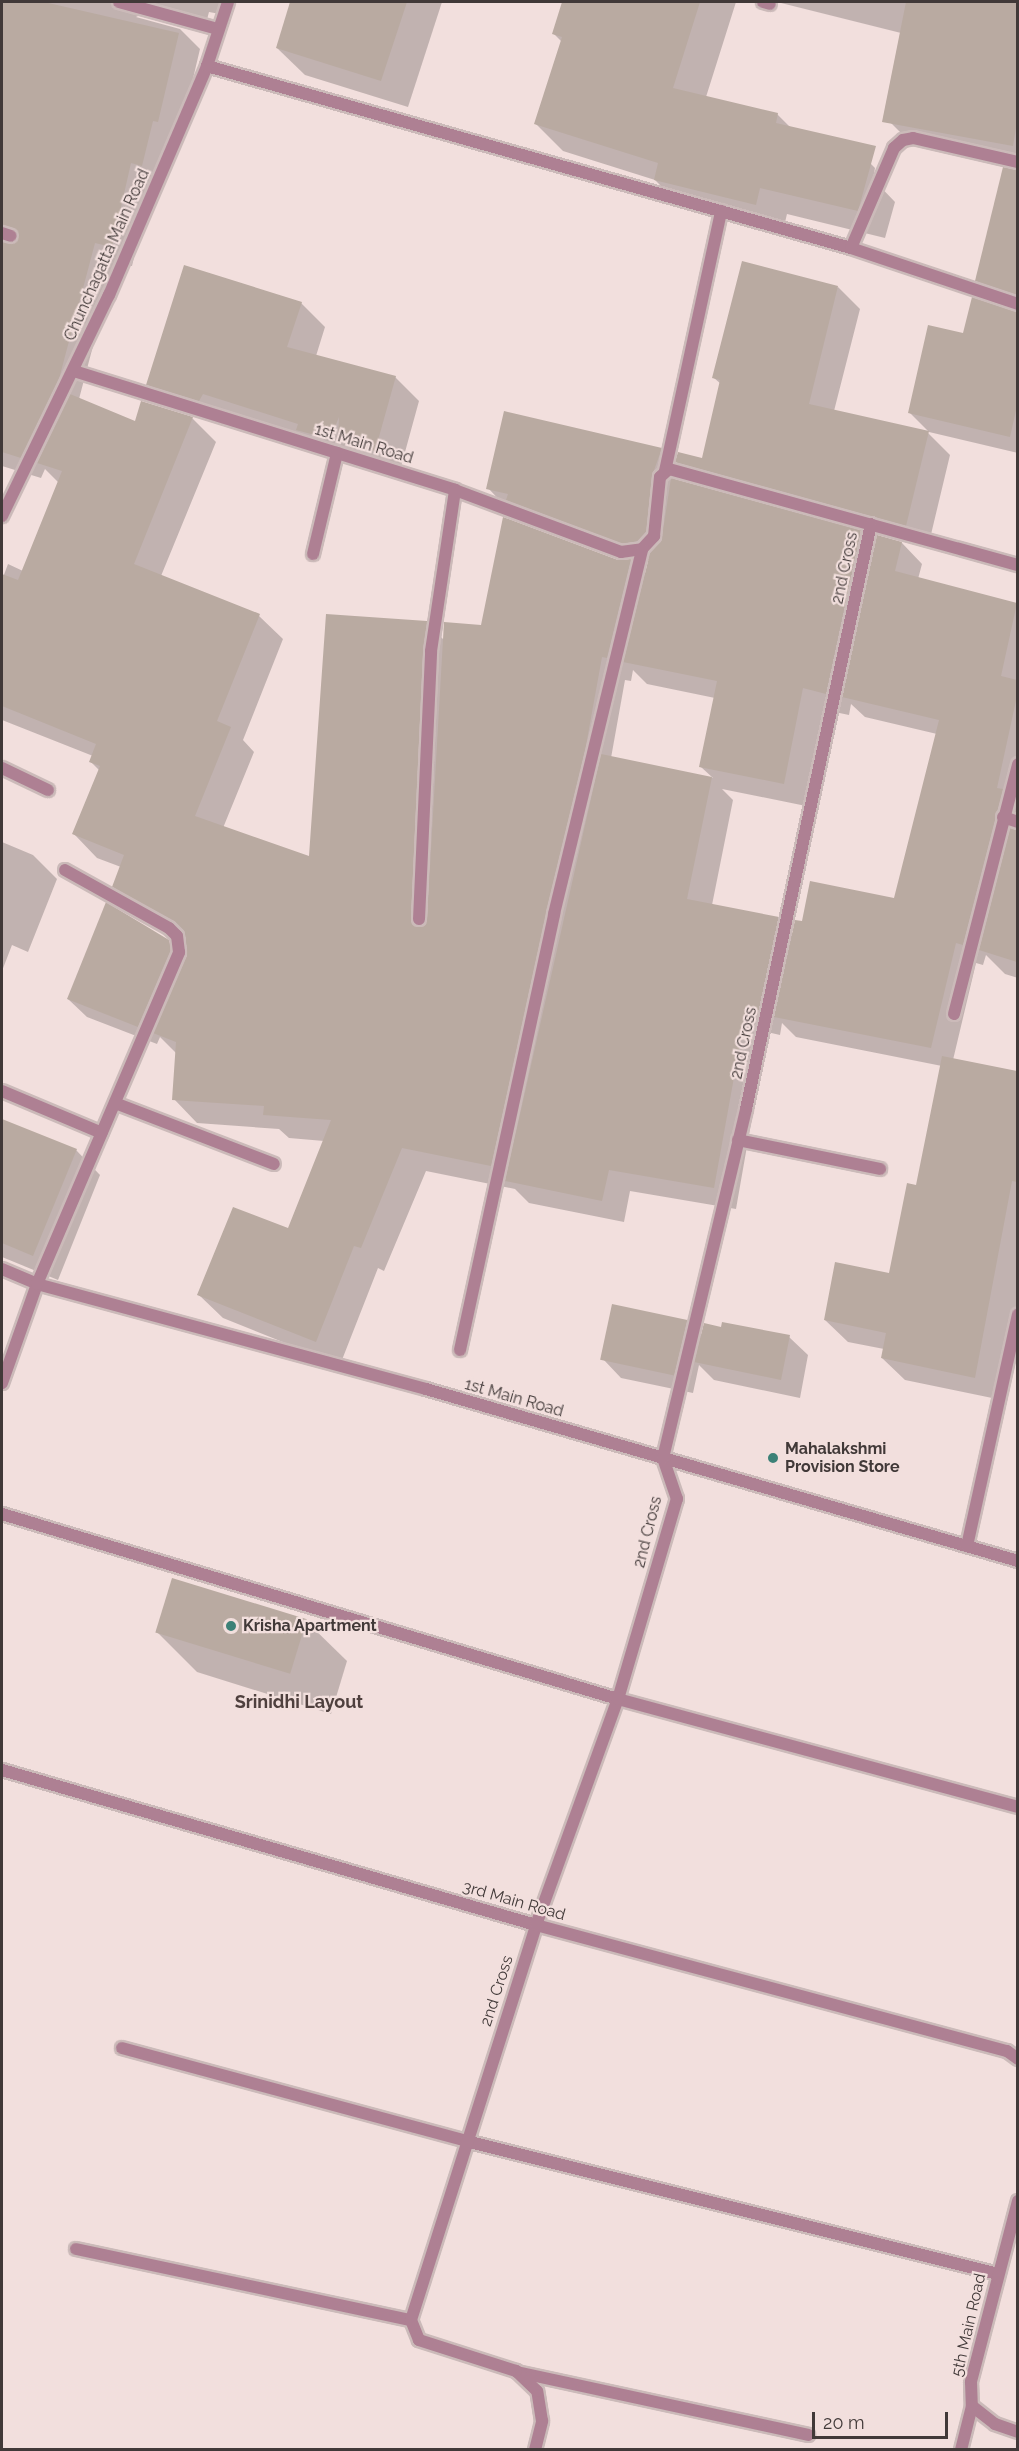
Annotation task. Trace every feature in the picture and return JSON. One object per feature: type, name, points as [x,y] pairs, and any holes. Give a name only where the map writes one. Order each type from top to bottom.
[{"type":"street","points":[[119,2],[218,29]]},
{"type":"street","name":"Chunchagatta Main Road","points":[[2,516],[7,497],[74,371],[207,66],[228,2]]},
{"type":"street","points":[[207,66],[851,248],[1017,304]]},
{"type":"street","points":[[851,248],[894,148],[903,140],[913,138],[1017,162]]},
{"type":"street","points":[[460,1350],[554,914],[642,549],[654,536],[660,477],[665,471],[721,211]]},
{"type":"street","name":"1st Main Road","points":[[74,371],[455,490],[621,552],[642,549]]},
{"type":"street","points":[[313,554],[337,453]]},
{"type":"street","points":[[665,471],[674,470],[1017,565]]},
{"type":"street","points":[[419,919],[430,651],[455,490]]},
{"type":"street","name":"2nd Cross","points":[[411,2320],[466,2140],[536,1926],[618,1699],[677,1499],[663,1458],[738,1140],[871,524]]},
{"type":"street","points":[[954,1014],[1017,764]]},
{"type":"street","points":[[2,768],[48,790]]},
{"type":"street","points":[[1003,817],[1017,822]]},
{"type":"street","points":[[2,1383],[36,1284],[179,952],[177,936],[65,870]]},
{"type":"street","points":[[2,1091],[102,1133]]},
{"type":"street","points":[[115,1103],[274,1164]]},
{"type":"street","points":[[738,1140],[880,1169]]},
{"type":"street","name":"1st Main Road","points":[[2,1269],[36,1284],[663,1458],[1017,1561]]},
{"type":"street","points":[[967,1546],[1017,1315]]},
{"type":"street","points":[[2,1514],[618,1699],[1017,1807]]},
{"type":"street","name":"3rd Main Road","points":[[2,1770],[536,1926],[1007,2050],[1017,2058]]},
{"type":"street","points":[[122,2048],[466,2140],[998,2274]]},
{"type":"street","name":"5th Main Road","points":[[961,2450],[972,2406],[971,2382],[1017,2201]]},
{"type":"street","points":[[76,2249],[411,2320],[419,2340],[516,2372],[808,2434]]},
{"type":"street","points":[[516,2372],[537,2391],[542,2421],[535,2450]]},
{"type":"street","points":[[972,2406],[994,2424],[1017,2432]]},
{"type":"building","points":[[2,2],[44,2],[179,33],[158,122],[153,121],[142,166],[131,163],[112,247],[95,243],[59,379],[21,458],[2,452],[2,242],[13,244],[19,235],[14,228],[2,225]]},
{"type":"building","points":[[290,2],[407,2],[381,81],[276,48]]},
{"type":"building","points":[[562,2],[700,2],[673,88],[778,113],[776,123],[876,146],[858,211],[760,188],[756,205],[654,180],[658,163],[534,124],[562,37],[552,34]]},
{"type":"building","points":[[906,2],[1017,2],[1017,122],[1013,146],[882,122]]},
{"type":"building","points":[[1003,167],[1017,170],[1017,295],[975,281]]},
{"type":"building","points":[[742,261],[838,286],[809,404],[929,431],[906,526],[675,462],[678,452],[702,458],[720,380],[712,378]]},
{"type":"building","points":[[184,265],[302,302],[287,347],[396,376],[375,451],[338,441],[339,417],[330,439],[296,430],[298,424],[203,394],[199,401],[146,385]]},
{"type":"building","points":[[972,297],[1017,312],[1017,406],[1010,437],[908,413],[928,325],[963,333]]},
{"type":"building","points":[[70,394],[135,421],[141,401],[193,417],[134,564],[260,614],[217,721],[231,727],[195,816],[309,856],[326,614],[427,621],[411,919],[418,927],[427,919],[444,622],[481,625],[503,517],[618,560],[631,559],[607,658],[602,657],[585,751],[491,1166],[402,1148],[361,1248],[354,1246],[316,1342],[197,1295],[233,1207],[288,1228],[331,1120],[263,1115],[264,1106],[172,1100],[176,1042],[153,1033],[187,955],[185,934],[173,921],[112,887],[124,855],[72,834],[100,766],[89,762],[96,744],[2,706],[2,574],[18,580],[62,471],[37,463]]},
{"type":"building","points":[[504,411],[662,448],[652,476],[646,532],[638,541],[622,544],[506,500],[508,494],[486,489]]},
{"type":"building","points":[[671,478],[861,530],[826,694],[803,688],[784,784],[699,767],[717,681],[623,662],[650,553],[662,537]]},
{"type":"building","points":[[877,535],[902,542],[895,571],[1017,603],[1001,676],[1017,680],[1017,696],[997,788],[1003,789],[963,945],[956,943],[931,1048],[774,1017],[795,920],[802,921],[810,881],[894,898],[939,720],[842,697]]},
{"type":"building","points":[[601,754],[712,777],[687,899],[779,917],[758,1014],[746,1011],[714,1188],[609,1170],[602,1201],[505,1181]]},
{"type":"building","points":[[1010,828],[1017,830],[1017,962],[979,950]]},
{"type":"building","points":[[106,902],[169,940],[171,951],[138,1027],[67,999]]},
{"type":"building","points":[[942,1056],[1017,1071],[1017,1182],[1012,1181],[975,1378],[881,1358],[886,1333],[824,1320],[835,1262],[889,1273],[907,1183],[916,1185]]},
{"type":"building","points":[[2,1119],[77,1149],[33,1256],[2,1243]]},
{"type":"building","points":[[612,1304],[687,1320],[675,1376],[600,1360]]},
{"type":"building","points":[[722,1322],[790,1335],[781,1380],[694,1362],[704,1323],[721,1327]]},
{"type":"building","name":"Krisha Apartment","points":[[172,1578],[307,1619],[290,1674],[155,1633]]},
{"type":"place","name":"Mahalakshmi Provision Store","points":[[773,1458]]},
{"type":"place","name":"Krisha Apartment","points":[[231,1626]]},
{"type":"district","name":"Srinidhi Layout","points":[[299,1702]]}]
